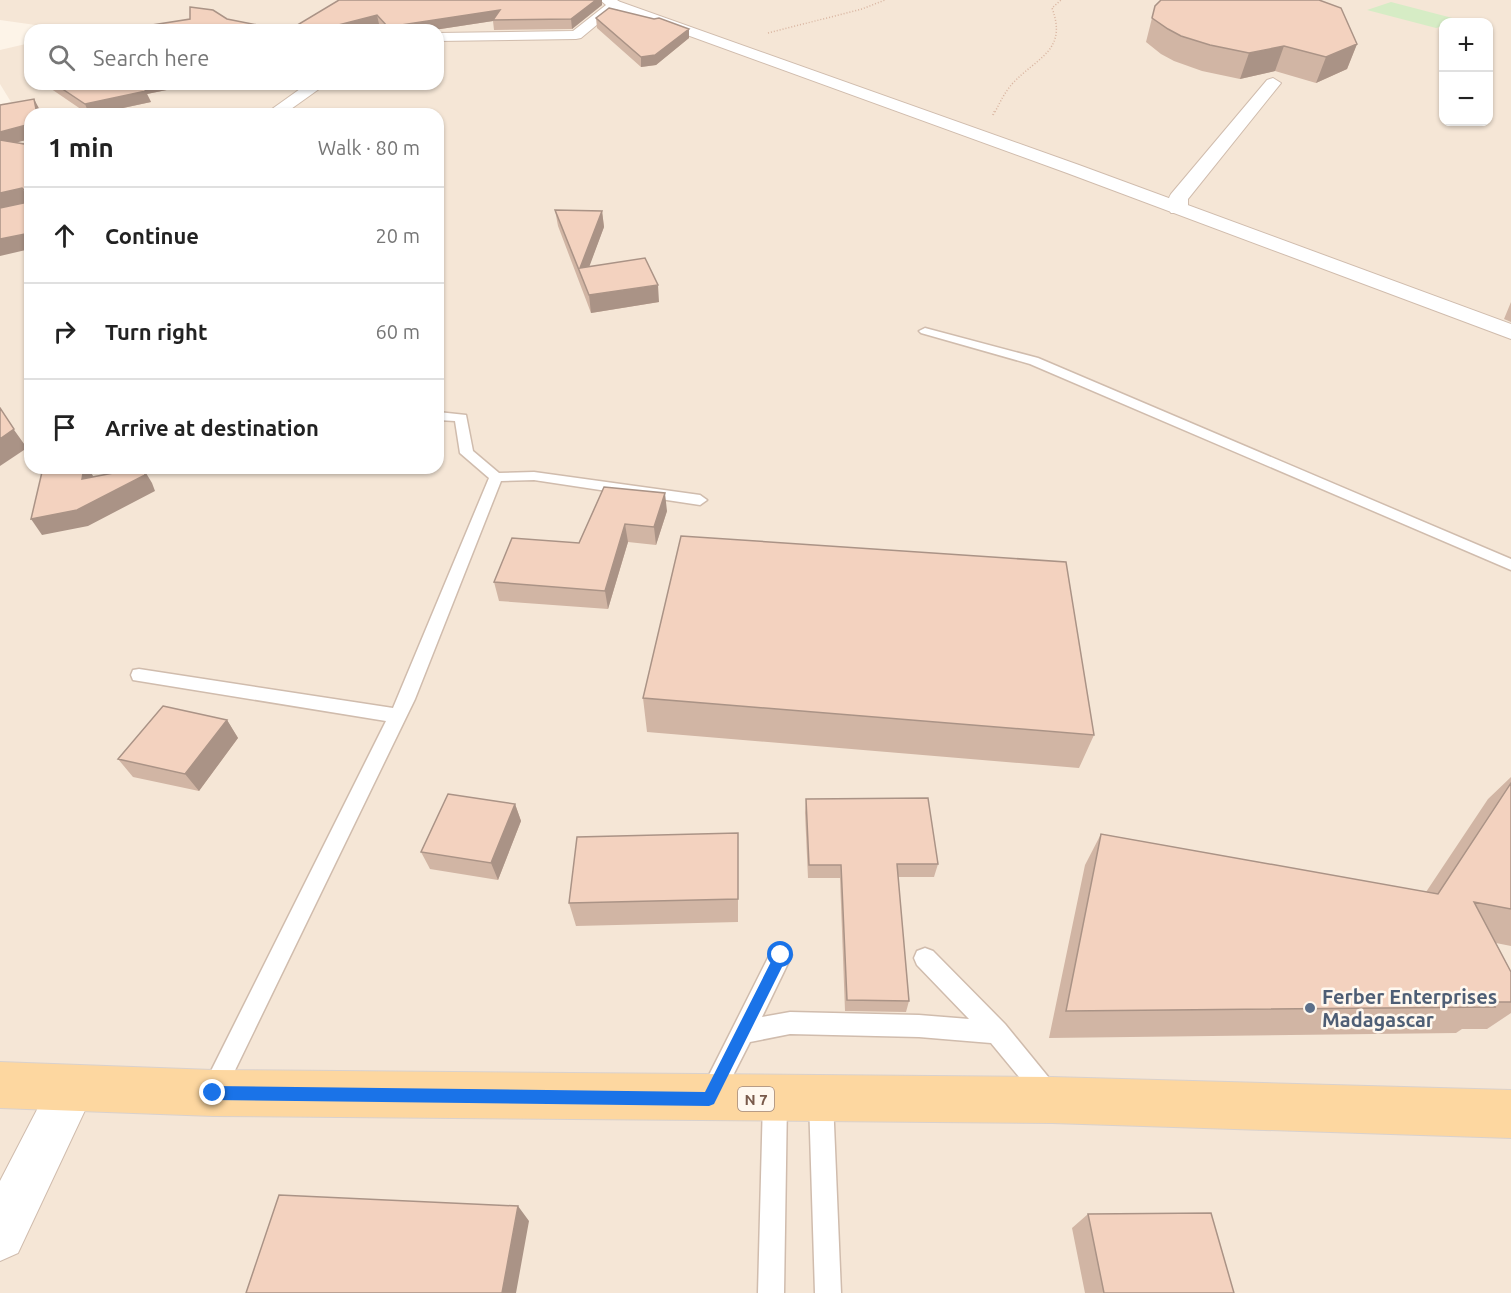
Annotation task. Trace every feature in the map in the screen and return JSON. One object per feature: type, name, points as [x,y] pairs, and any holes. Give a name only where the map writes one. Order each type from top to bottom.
[{"type":"main road","name":"N 7","points":[[0,1085],[213,1093],[709,1099],[1052,1100],[1511,1114]]},
{"type":"street","points":[[444,37],[576,35],[611,2],[1511,332]]},
{"type":"street","points":[[1178,209],[1178,198],[1272,83]]},
{"type":"street","points":[[282,108],[309,90]]},
{"type":"street","points":[[0,1235],[72,1089]]},
{"type":"lane","points":[[925,331],[1034,361],[1511,565]]},
{"type":"lane","points":[[444,417],[461,418],[467,453],[496,477],[534,476],[700,500]]},
{"type":"lane","points":[[213,1093],[398,716],[496,477]]},
{"type":"lane","points":[[139,675],[398,716]]},
{"type":"lane","points":[[709,1099],[781,955]]},
{"type":"lane","points":[[925,958],[997,1032],[1052,1100]]},
{"type":"lane","points":[[743,1032],[790,1023],[919,1026],[997,1032]]},
{"type":"lane","points":[[771,1293],[775,1099]]},
{"type":"lane","points":[[821,1099],[828,1293]]},
{"type":"path","points":[[727,44],[862,9],[885,0]]},
{"type":"path","points":[[999,122],[992,115],[1005,92],[1048,54],[1058,37],[1058,21],[1052,8],[1061,0]]},
{"type":"shaded area","points":[[0,0],[1511,0],[1511,1293],[0,1293],[0,104],[11,102],[0,84],[0,50],[24,44],[24,90],[444,90],[444,24],[28,24],[0,20]]},
{"type":"green space","points":[[1391,2],[1452,18],[1439,18],[1439,27],[1436,28],[1367,10]]},
{"type":"building","points":[[339,0],[596,0],[571,19],[493,20],[500,10],[408,24],[385,24],[377,15],[342,24],[299,24]]},
{"type":"building","points":[[1161,0],[1319,0],[1341,8],[1357,44],[1326,57],[1284,46],[1249,53],[1210,45],[1181,36],[1152,18],[1155,6]]},
{"type":"building","points":[[190,7],[213,10],[227,19],[252,24],[158,24],[190,19]]},
{"type":"building","points":[[609,8],[654,19],[659,18],[689,29],[655,55],[641,57],[596,18]]},
{"type":"building","points":[[64,90],[146,91],[85,104]]},
{"type":"building","points":[[34,99],[36,108],[24,108],[24,126],[0,132],[0,105]]},
{"type":"building","points":[[0,140],[24,144],[24,190],[22,188],[0,193]]},
{"type":"building","points":[[24,203],[24,234],[0,239],[0,208]]},
{"type":"building","points":[[555,210],[602,211],[580,268],[645,258],[658,285],[589,295]]},
{"type":"building","points":[[0,408],[14,429],[0,439]]},
{"type":"building","points":[[42,474],[83,474],[82,479],[108,474],[145,474],[77,510],[31,519]]},
{"type":"building","points":[[604,487],[665,493],[654,527],[625,524],[605,591],[494,582],[512,538],[579,543]]},
{"type":"building","points":[[681,536],[1066,562],[1094,735],[643,698]]},
{"type":"building","points":[[163,706],[227,720],[185,774],[118,759]]},
{"type":"building","points":[[1511,783],[1511,909],[1474,902],[1511,972],[1511,1002],[1492,1002],[1495,1007],[1066,1011],[1101,834],[1438,894]]},
{"type":"building","points":[[448,794],[515,804],[491,863],[421,852]]},
{"type":"building","points":[[928,798],[938,864],[897,864],[909,1001],[847,1000],[841,865],[809,865],[806,799]]},
{"type":"building","points":[[738,833],[738,899],[569,903],[577,837]]},
{"type":"building","points":[[279,1195],[518,1206],[502,1293],[246,1293]]},
{"type":"building","points":[[1211,1213],[1234,1293],[1104,1293],[1088,1214]]},
{"type":"place","name":"Ferber Enterprises Madagascar","points":[[1310,1008]]},
{"type":"route","points":[[213,1093],[709,1099],[781,955]]}]
